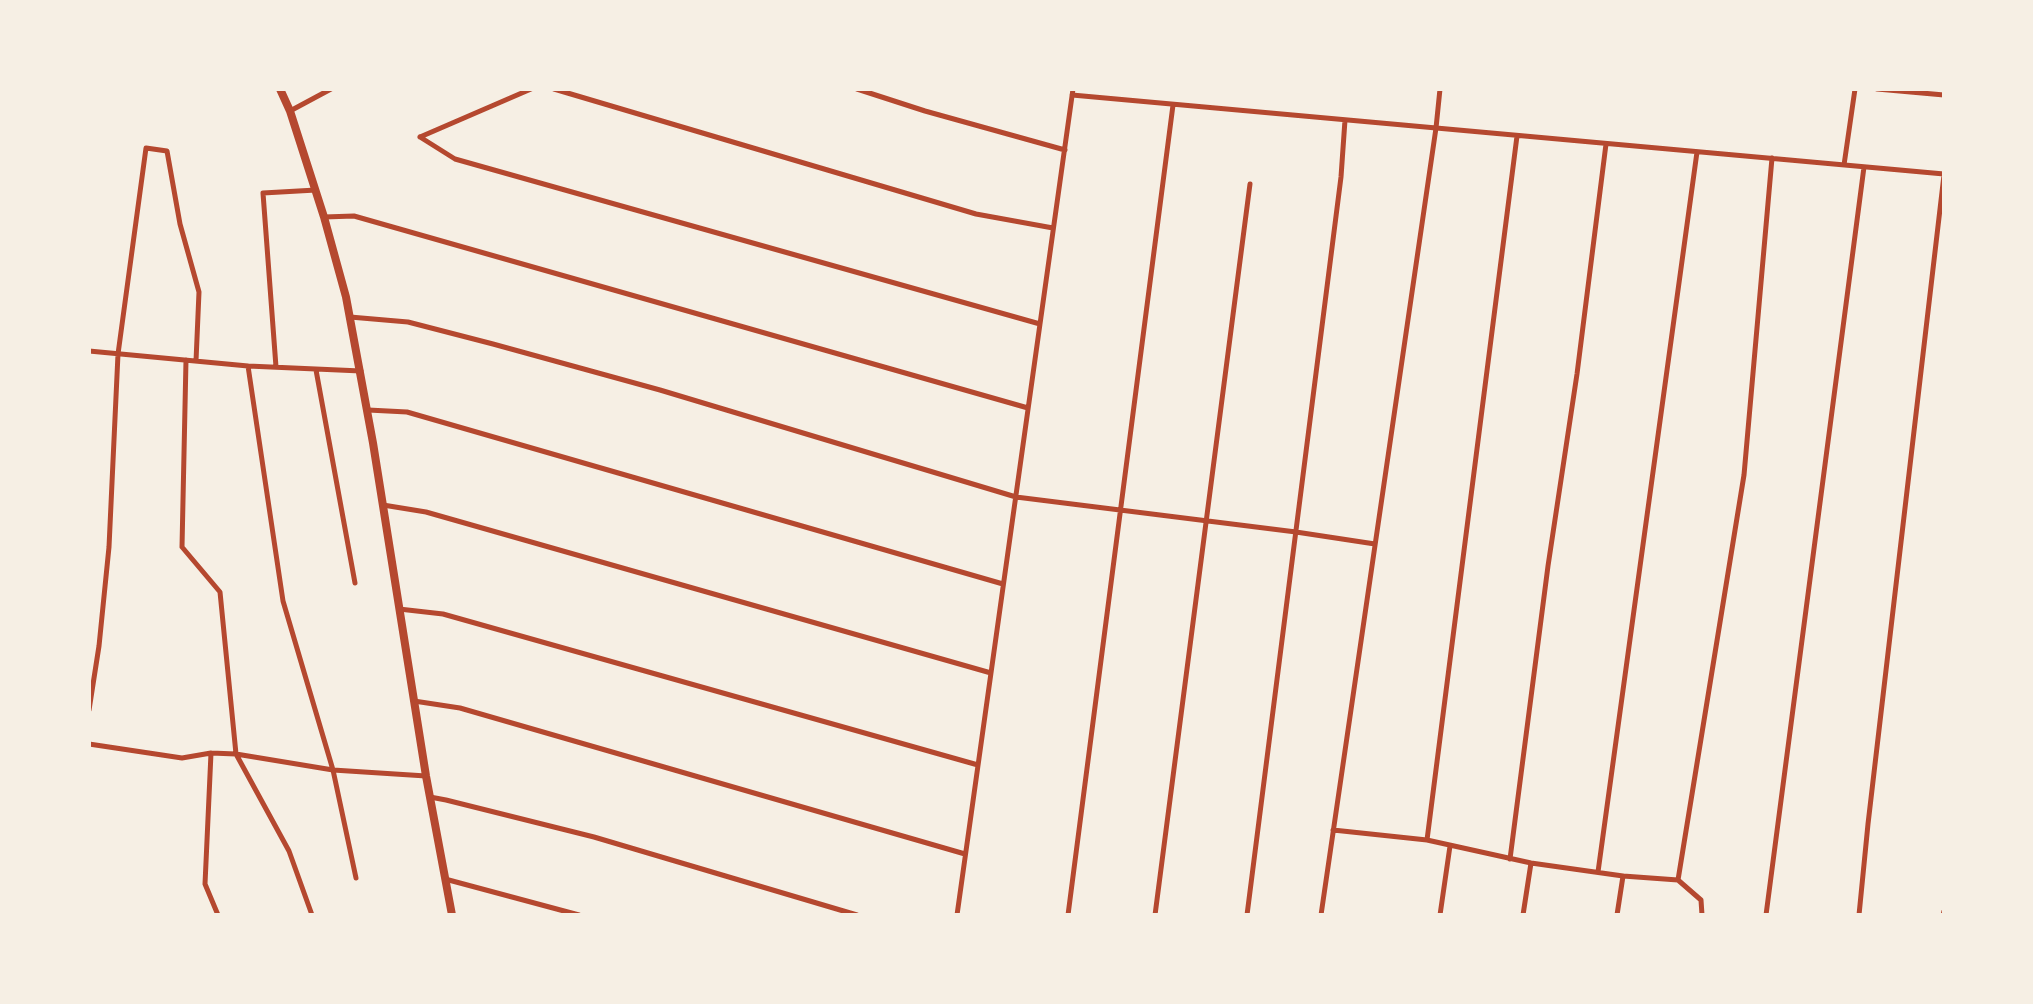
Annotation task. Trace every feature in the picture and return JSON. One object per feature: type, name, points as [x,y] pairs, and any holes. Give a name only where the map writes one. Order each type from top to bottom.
[{"type":"main road","points":[[280,89],[316,190],[351,317],[426,776],[452,915]]},
{"type":"street","points":[[290,111],[331,89]]},
{"type":"street","points":[[531,89],[420,137],[455,159],[1040,324]]},
{"type":"street","points":[[554,89],[976,214],[1054,228]]},
{"type":"street","points":[[857,89],[1065,150]]},
{"type":"street","points":[[1321,915],[1440,89]]},
{"type":"street","points":[[1844,165],[1855,89]]},
{"type":"street","points":[[1877,89],[1944,96]]},
{"type":"street","points":[[957,915],[1073,92],[1173,105],[1944,174],[1859,915]]},
{"type":"street","points":[[1068,915],[1173,105]]},
{"type":"street","points":[[1247,915],[1341,177],[1345,120]]},
{"type":"street","points":[[1427,840],[1517,135]]},
{"type":"street","points":[[1510,859],[1606,144]]},
{"type":"street","points":[[89,710],[99,646],[109,547],[118,354],[146,148],[167,151],[180,224],[199,292],[195,361]]},
{"type":"street","points":[[1598,872],[1697,152]]},
{"type":"street","points":[[1678,880],[1744,475],[1773,159]]},
{"type":"street","points":[[1766,915],[1864,167]]},
{"type":"street","points":[[1155,915],[1250,184]]},
{"type":"street","points":[[276,367],[263,193],[316,190]]},
{"type":"street","points":[[324,217],[354,216],[1028,408]]},
{"type":"street","points":[[351,317],[408,322],[493,344],[660,390],[1016,497],[1375,544]]},
{"type":"street","points":[[89,351],[248,366],[361,371]]},
{"type":"street","points":[[186,360],[182,547],[220,592],[236,754],[289,851],[312,915]]},
{"type":"street","points":[[248,366],[284,601],[333,770],[356,878]]},
{"type":"street","points":[[316,370],[355,583]]},
{"type":"street","points":[[368,410],[407,412],[1003,584]]},
{"type":"street","points":[[383,505],[426,512],[991,673]]},
{"type":"street","points":[[399,609],[443,614],[978,765]]},
{"type":"street","points":[[414,701],[460,708],[965,854]]},
{"type":"street","points":[[89,744],[182,758],[211,753],[236,754],[333,770],[426,776]]},
{"type":"street","points":[[211,753],[205,884],[218,915]]},
{"type":"street","points":[[430,797],[594,837],[857,915]]},
{"type":"street","points":[[1333,830],[1427,840],[1531,863],[1623,876],[1678,880],[1701,900],[1702,915]]},
{"type":"street","points":[[1440,915],[1451,846]]},
{"type":"street","points":[[1523,915],[1531,863]]},
{"type":"street","points":[[1617,915],[1623,876]]},
{"type":"street","points":[[445,879],[579,915]]}]
